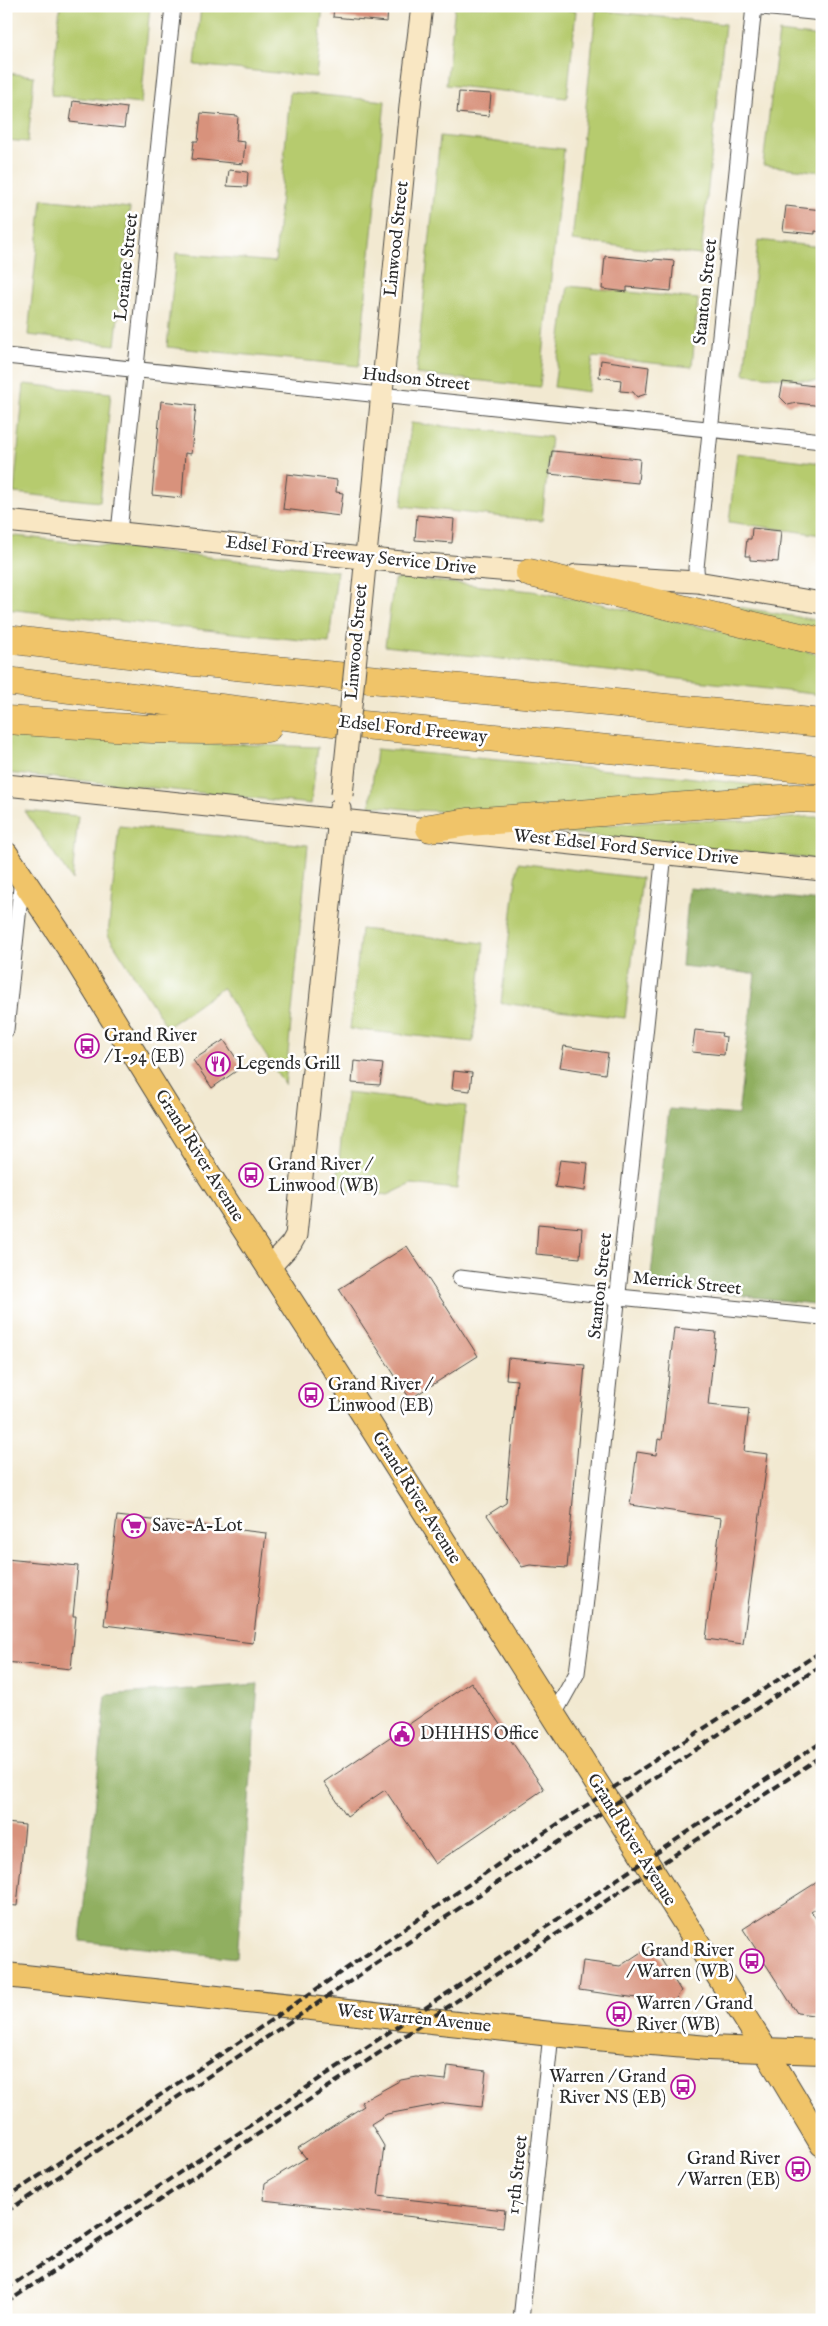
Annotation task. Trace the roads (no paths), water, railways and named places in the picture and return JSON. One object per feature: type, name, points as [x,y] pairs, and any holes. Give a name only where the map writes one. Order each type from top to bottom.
[{"type":"highway","points":[[530,573],[822,642]]},
{"type":"highway","points":[[6,639],[194,662],[822,723]]},
{"type":"highway","name":"Edsel Ford Freeway","points":[[6,681],[333,722],[822,770]]},
{"type":"highway","points":[[6,720],[142,727],[246,729],[333,722]]},
{"type":"highway","points":[[430,828],[468,822],[785,799],[822,798]]},
{"type":"main road","name":"Grand River Avenue","points":[[6,854],[68,945],[269,1268],[766,2051],[822,2144]]},
{"type":"main road","name":"West Warren Avenue","points":[[6,1975],[551,2034],[708,2048],[822,2052]]},
{"type":"street","name":"Loraine Street","points":[[119,532],[173,6]]},
{"type":"street","name":"Linwood Street","points":[[269,1268],[291,1244],[296,1235],[422,6]]},
{"type":"street","points":[[753,6],[822,13]]},
{"type":"street","name":"Stanton Street","points":[[697,582],[753,6]]},
{"type":"street","name":"Hudson Street","points":[[6,356],[822,441]]},
{"type":"street","name":"Edsel Ford Freeway Service Drive","points":[[6,521],[530,573],[697,582],[822,603]]},
{"type":"street","points":[[6,785],[430,828]]},
{"type":"street","name":"West Edsel Ford Service Drive","points":[[430,828],[822,870]]},
{"type":"street","name":"Stanton Street","points":[[553,1716],[577,1673],[619,1297],[664,853]]},
{"type":"street","points":[[6,1030],[22,878]]},
{"type":"street","name":"Merrick Street","points":[[460,1278],[619,1297],[822,1317]]},
{"type":"street","name":"17th Street","points":[[521,2320],[551,2034]]},
{"type":"railway","points":[[6,2198],[232,2047],[535,1839],[822,1651]]},
{"type":"railway","points":[[6,2212],[822,1665]]},
{"type":"railway","points":[[6,2289],[822,1742]]},
{"type":"railway","points":[[6,2303],[822,1756]]},
{"type":"place","name":"Grand River / I-94 (EB)","points":[[87,1046]]},
{"type":"place","name":"Legends Grill","points":[[218,1064]]},
{"type":"place","name":"Grand River / Linwood (WB)","points":[[251,1175]]},
{"type":"place","name":"Grand River / Linwood (EB)","points":[[311,1395]]},
{"type":"place","name":"Save-A-Lot","points":[[134,1526]]},
{"type":"place","name":"DHHHS Office","points":[[402,1734]]},
{"type":"place","name":"Grand River / Warren (WB)","points":[[752,1961]]},
{"type":"place","name":"Warren / Grand River (WB)","points":[[619,2014]]},
{"type":"place","name":"Warren / Grand River NS (EB)","points":[[683,2087]]},
{"type":"place","name":"Grand River / Warren (EB)","points":[[798,2169]]}]
